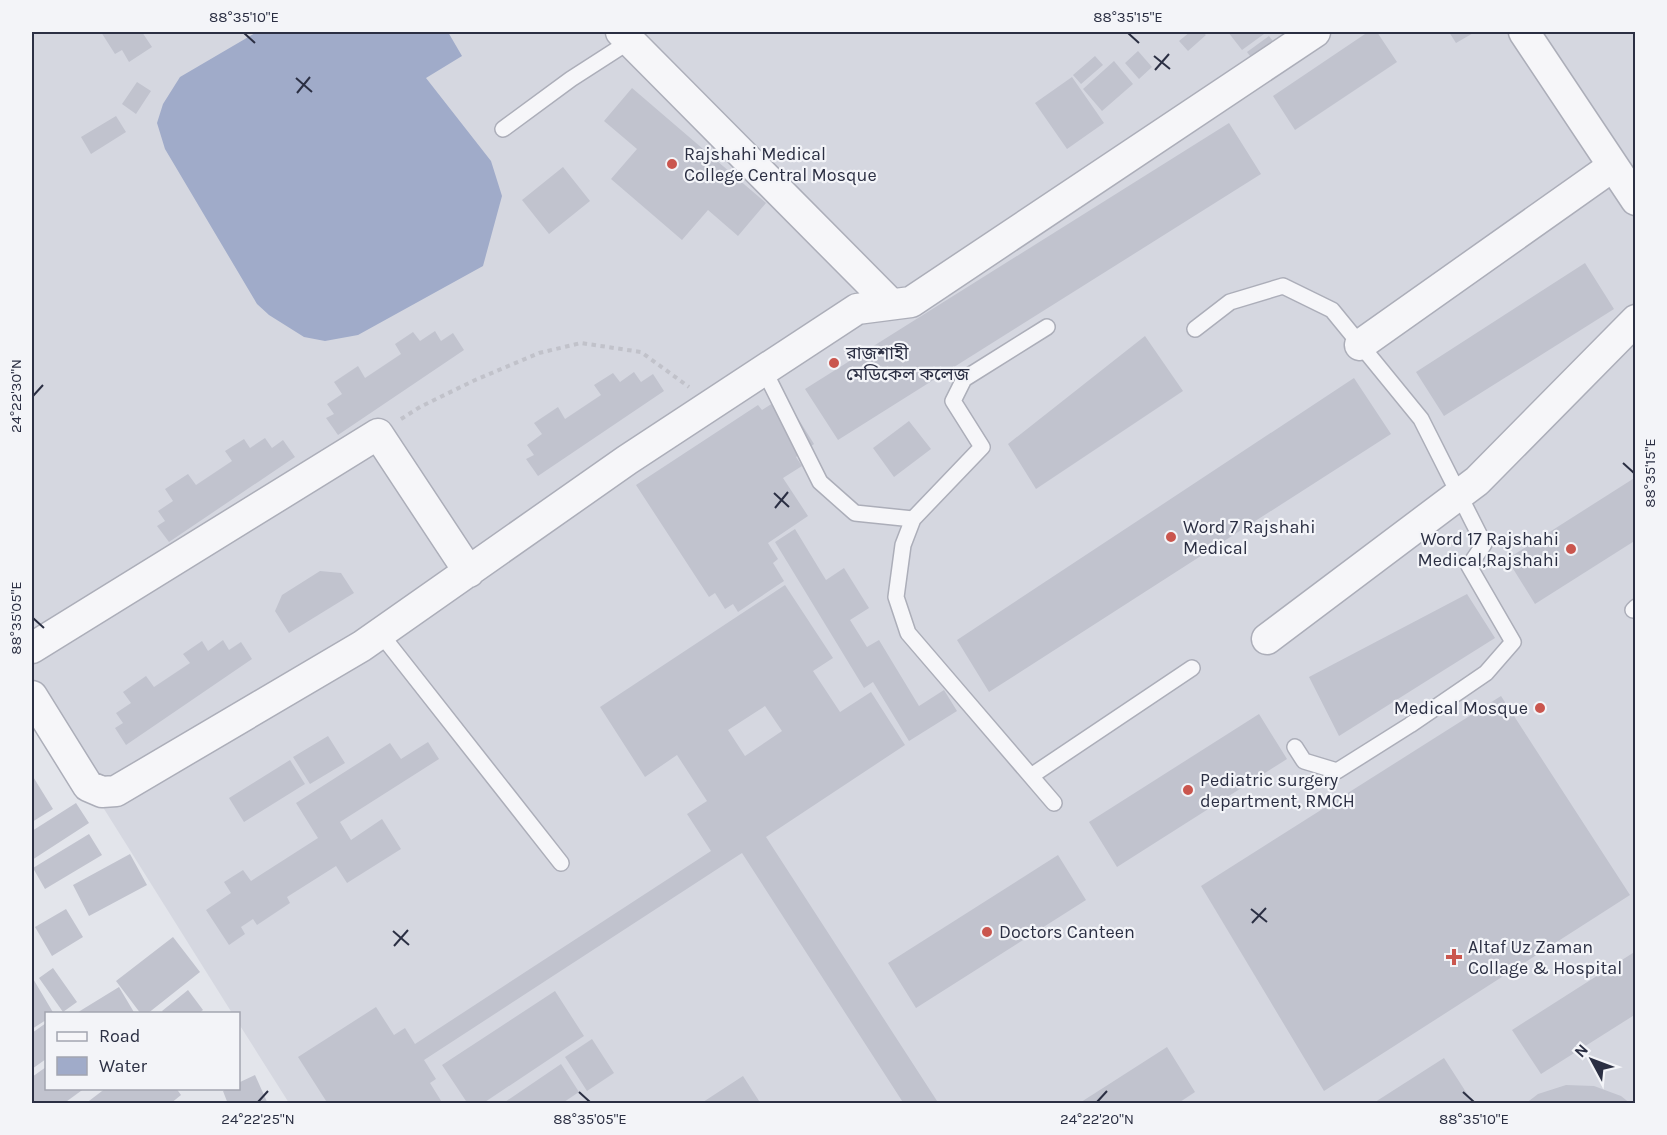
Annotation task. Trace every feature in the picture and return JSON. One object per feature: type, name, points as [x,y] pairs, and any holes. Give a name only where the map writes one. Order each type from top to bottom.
[{"type":"street","points":[[32,696],[88,786],[102,792],[116,791],[380,633],[627,459],[857,309],[911,302],[1315,32]]},
{"type":"street","points":[[1524,32],[1635,200]]},
{"type":"street","points":[[625,36],[891,304]]},
{"type":"street","points":[[1360,345],[1613,166]]},
{"type":"street","points":[[1268,639],[1477,482],[1635,320]]},
{"type":"street","points":[[32,648],[378,434],[469,572]]},
{"type":"lane","points":[[503,129],[625,36]]},
{"type":"lane","points":[[1196,329],[1230,302],[1283,286],[1332,310],[1422,419],[1484,543],[1469,566],[1513,642],[1486,673],[1337,771],[1304,761],[1295,747]]},
{"type":"lane","points":[[1047,327],[964,379],[953,400],[982,447],[913,519],[903,545],[896,597],[908,633],[1054,803]]},
{"type":"lane","points":[[764,370],[820,482],[855,513],[913,519]]},
{"type":"lane","points":[[380,633],[561,863]]},
{"type":"lane","points":[[1031,776],[1192,668]]},
{"type":"path","points":[[378,434],[420,407],[472,381],[539,353],[581,343],[641,352],[712,404]]},
{"type":"shaded area","name":"রাজশাহী মেডিকেল কলেজ","points":[[32,32],[1635,32],[1635,1103],[289,1103],[240,1026],[240,1012],[231,1012],[32,694]]},
{"type":"water","points":[[257,32],[448,32],[462,56],[426,78],[491,161],[502,196],[483,266],[358,335],[325,341],[304,337],[269,315],[257,304],[165,149],[157,123],[163,104],[180,77]]},
{"type":"building","points":[[101,32],[142,32],[152,47],[129,62],[122,50],[115,54]]},
{"type":"building","points":[[1190,32],[1202,32],[1206,35],[1188,51],[1179,41]]},
{"type":"building","points":[[1228,32],[1263,32],[1264,34],[1242,50]]},
{"type":"building","points":[[1368,32],[1377,32],[1397,62],[1295,130],[1273,96]]},
{"type":"building","points":[[1449,32],[1475,32],[1456,43]]},
{"type":"building","points":[[1269,36],[1275,44],[1253,60],[1247,52]]},
{"type":"building","points":[[1138,51],[1152,67],[1139,79],[1125,63]]},
{"type":"building","points":[[1095,56],[1103,65],[1081,84],[1073,75]]},
{"type":"building","points":[[1114,61],[1133,84],[1102,111],[1083,89]]},
{"type":"building","points":[[1072,77],[1104,123],[1067,149],[1035,103]]},
{"type":"building","points":[[137,82],[151,91],[136,114],[122,104]]},
{"type":"building","name":"Rajshahi Medical College Central Mosque","points":[[632,88],[766,203],[738,236],[708,210],[682,240],[611,179],[637,149],[604,121]]},
{"type":"building","points":[[116,116],[126,132],[91,154],[81,137]]},
{"type":"building","points":[[1229,123],[1261,174],[838,440],[805,389]]},
{"type":"building","points":[[563,167],[590,201],[549,234],[522,200]]},
{"type":"building","points":[[1585,263],[1614,309],[1444,416],[1416,372]]},
{"type":"building","points":[[435,331],[441,341],[453,333],[464,350],[338,435],[326,418],[334,414],[327,404],[342,394],[334,382],[358,366],[365,378],[401,354],[395,344],[413,332],[420,341]]},
{"type":"building","points":[[1145,336],[1183,391],[1036,489],[1008,444]]},
{"type":"building","points":[[634,372],[641,382],[653,374],[664,391],[538,476],[526,459],[534,455],[527,445],[542,434],[534,423],[558,407],[565,419],[601,395],[594,385],[613,373],[620,382]]},
{"type":"building","name":"Word 7 Rajshahi Medical","points":[[1354,378],[1391,434],[989,692],[957,640]]},
{"type":"building","points":[[784,396],[814,444],[796,457],[802,466],[783,478],[808,516],[768,543],[778,559],[773,563],[784,581],[738,612],[733,604],[725,609],[715,593],[709,597],[636,485],[758,405],[762,410]]},
{"type":"building","points":[[909,421],[931,449],[894,477],[873,448]]},
{"type":"building","points":[[265,438],[272,448],[283,440],[295,457],[169,542],[157,526],[165,521],[158,511],[173,501],[165,489],[188,474],[196,485],[232,461],[225,451],[244,439],[250,448]]},
{"type":"building","name":"Word 17 Rajshahi Medical,Rajshahi","points":[[1636,477],[1636,540],[1535,604],[1507,559]]},
{"type":"building","points":[[795,529],[826,580],[844,568],[869,608],[850,620],[867,647],[879,640],[919,706],[944,690],[957,711],[909,741],[873,682],[864,688],[775,542]]},
{"type":"building","points":[[320,571],[341,573],[354,593],[289,633],[275,611],[282,595]]},
{"type":"building","points":[[785,585],[833,658],[813,671],[840,712],[871,692],[905,745],[766,837],[939,1104],[904,1104],[742,853],[424,1060],[436,1079],[430,1083],[443,1104],[328,1104],[298,1057],[376,1007],[394,1035],[405,1028],[415,1044],[711,851],[687,814],[707,801],[677,755],[645,777],[600,707]],"holes":[[[765,706],[782,731],[745,756],[728,730]]]},
{"type":"building","points":[[1467,594],[1495,638],[1339,736],[1309,677]]},
{"type":"building","points":[[223,640],[229,650],[241,642],[252,659],[126,745],[115,728],[123,723],[116,713],[131,703],[123,692],[146,676],[154,687],[190,663],[183,654],[202,641],[208,651]]},
{"type":"building","points":[[1501,696],[1630,895],[1324,1091],[1201,886]]},
{"type":"building","name":"Pediatric surgery department, RMCH","points":[[1259,714],[1287,759],[1117,867],[1089,822]]},
{"type":"building","points":[[328,736],[345,763],[310,784],[293,757]]},
{"type":"building","points":[[428,742],[439,759],[340,822],[351,840],[382,819],[401,849],[347,883],[336,866],[287,897],[290,903],[257,925],[253,919],[241,927],[245,934],[229,945],[206,910],[231,893],[224,882],[243,870],[251,881],[318,838],[296,803],[390,743],[401,759]]},
{"type":"building","points":[[290,760],[305,784],[244,822],[229,798]]},
{"type":"building","points":[[32,775],[53,809],[32,822]]},
{"type":"building","points":[[76,803],[89,823],[32,860],[32,831]]},
{"type":"building","points":[[89,834],[102,855],[45,889],[33,868]]},
{"type":"building","points":[[130,854],[147,885],[89,916],[73,885]]},
{"type":"building","name":"Doctors Canteen","points":[[1058,855],[1086,900],[916,1008],[888,963]]},
{"type":"building","points":[[66,909],[83,937],[52,956],[35,927]]},
{"type":"building","points":[[173,937],[200,972],[150,1012],[139,1012],[116,981]]},
{"type":"building","points":[[1636,951],[1636,1014],[1541,1074],[1512,1030]]},
{"type":"building","points":[[53,968],[77,1002],[63,1012],[39,978]]},
{"type":"building","points":[[32,977],[53,1012],[45,1012],[45,1021],[32,1029]]},
{"type":"building","points":[[119,987],[134,1012],[78,1012]]},
{"type":"building","points":[[188,990],[203,1010],[200,1012],[162,1011]]},
{"type":"building","points":[[555,991],[584,1036],[482,1104],[468,1104],[442,1065]]},
{"type":"building","points":[[45,1024],[45,1060],[32,1069],[32,1033]]},
{"type":"building","points":[[592,1039],[614,1073],[587,1091],[565,1057]]},
{"type":"building","points":[[1167,1047],[1195,1092],[1177,1104],[1078,1104]]},
{"type":"building","points":[[1444,1058],[1473,1103],[1372,1104]]},
{"type":"building","points":[[561,1064],[579,1092],[561,1104],[502,1104]]},
{"type":"building","points":[[45,1068],[45,1090],[82,1090],[63,1104],[32,1104],[32,1077]]},
{"type":"building","points":[[255,1075],[268,1104],[228,1104],[223,1091],[240,1090],[240,1082]]},
{"type":"building","points":[[743,1076],[761,1104],[700,1104]]},
{"type":"building","points":[[1566,1085],[1594,1086],[1621,1096],[1631,1104],[1525,1104],[1538,1094]]},
{"type":"building","points":[[103,1090],[177,1090],[181,1095],[170,1104],[85,1104]]},
{"type":"place","name":"Rajshahi Medical College Central Mosque","points":[[672,164]]},
{"type":"place","name":"রাজশাহী মেডিকেল কলেজ","points":[[834,363]]},
{"type":"place","name":"Word 7 Rajshahi Medical","points":[[1171,537]]},
{"type":"place","name":"Word 17 Rajshahi Medical,Rajshahi","points":[[1571,549]]},
{"type":"place","name":"Medical Mosque","points":[[1540,708]]},
{"type":"place","name":"Pediatric surgery department, RMCH","points":[[1188,790]]},
{"type":"place","name":"Doctors Canteen","points":[[987,932]]},
{"type":"place","name":"Altaf Uz Zaman Collage & Hospital","points":[[1454,957]]}]
